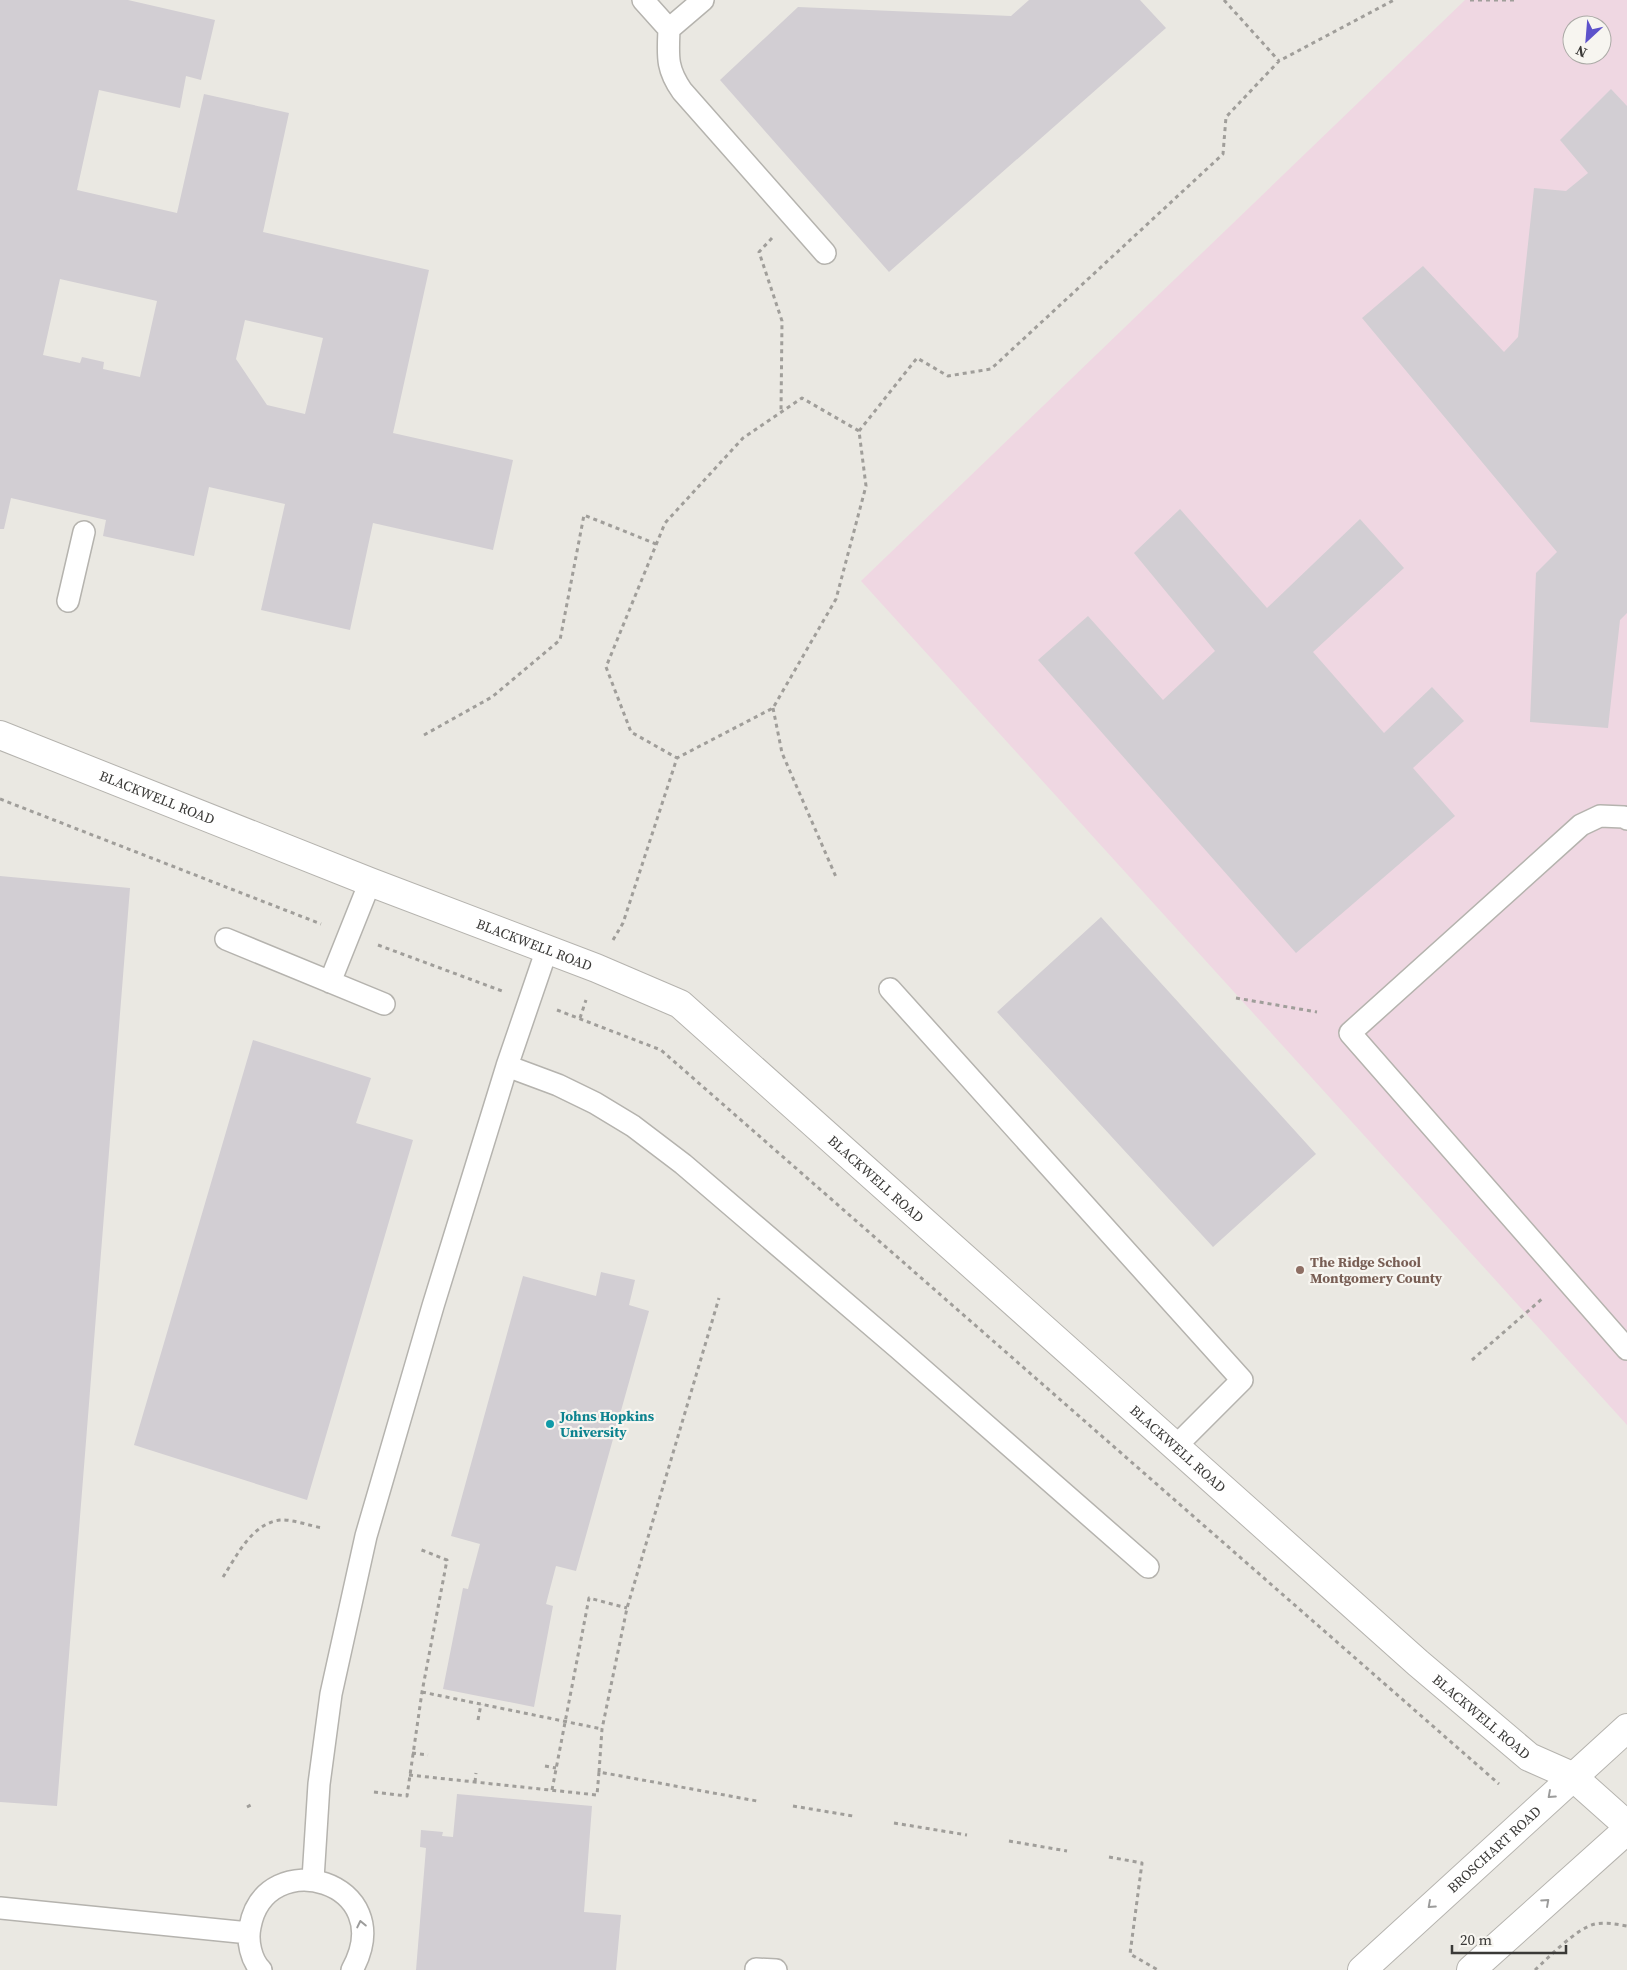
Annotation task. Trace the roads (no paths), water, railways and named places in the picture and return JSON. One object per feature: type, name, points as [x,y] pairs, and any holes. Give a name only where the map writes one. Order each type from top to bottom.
[{"type":"street","name":"BLACKWELL ROAD","points":[[0,735],[370,882],[596,968],[680,1004],[1418,1662],[1529,1757],[1572,1776],[1627,1825]]},
{"type":"street","name":"BROSCHART ROAD","points":[[1362,1970],[1572,1776],[1627,1728]]},
{"type":"street","points":[[1471,1970],[1627,1830]]},
{"type":"lane","points":[[643,0],[670,29]]},
{"type":"lane","points":[[703,0],[670,29],[668,61],[672,76],[682,91],[824,253]]},
{"type":"lane","points":[[68,601],[84,532]]},
{"type":"lane","points":[[1627,819],[1624,817],[1600,816],[1581,825],[1350,1033],[1627,1349]]},
{"type":"lane","points":[[330,982],[370,882]]},
{"type":"lane","points":[[226,939],[384,1004]]},
{"type":"lane","points":[[313,1879],[319,1784],[332,1694],[366,1536],[432,1306],[507,1066],[547,949]]},
{"type":"lane","points":[[890,989],[1242,1380],[1175,1447]]},
{"type":"lane","points":[[507,1066],[558,1085],[595,1102],[633,1126],[683,1164],[898,1348],[1148,1567]]},
{"type":"lane","points":[[261,1970],[251,1952],[249,1933],[255,1910],[268,1893],[284,1883],[313,1879],[338,1889],[352,1902],[360,1918],[363,1937],[360,1955],[352,1970]]},
{"type":"lane","points":[[0,1908],[249,1933]]},
{"type":"place","name":"The Ridge School Montgomery County","points":[[1300,1270]]},
{"type":"place","name":"Johns Hopkins University","points":[[550,1424]]}]
